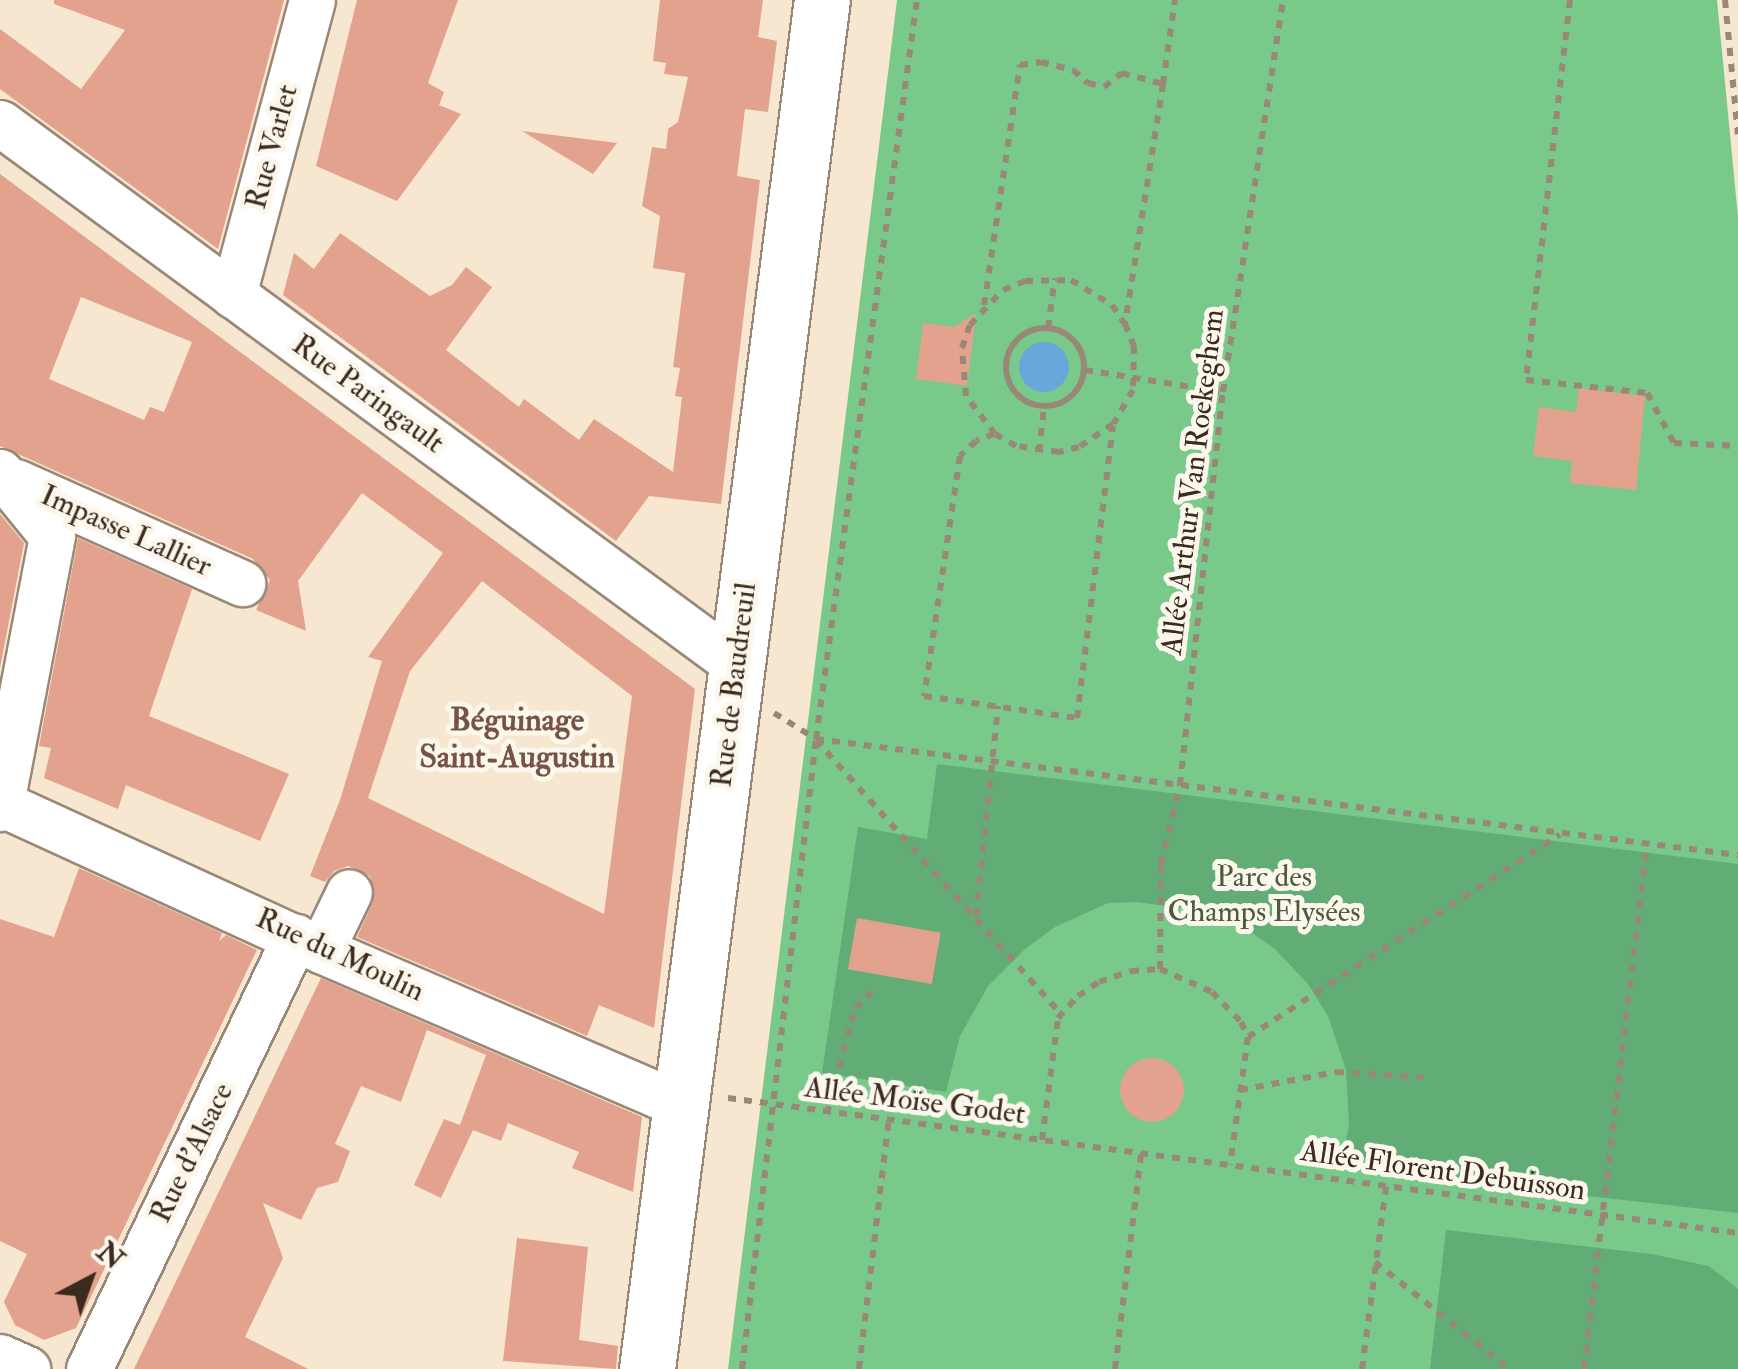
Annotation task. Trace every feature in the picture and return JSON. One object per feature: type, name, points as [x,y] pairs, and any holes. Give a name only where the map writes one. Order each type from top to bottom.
[{"type":"main road","name":"Rue de Baudreuil","points":[[647,1369],[822,0]]},
{"type":"street","name":"Rue Varlet","points":[[233,295],[312,0]]},
{"type":"street","name":"Rue Paringault","points":[[0,123],[233,295],[734,686]]},
{"type":"street","name":"Impasse Lallier","points":[[5,476],[242,584]]},
{"type":"street","points":[[0,804],[52,536],[5,476]]},
{"type":"street","name":"Rue du Moulin","points":[[0,804],[308,944],[658,1094],[682,1092]]},
{"type":"street","points":[[308,944],[349,892]]},
{"type":"street","name":"Rue d'Alsace","points":[[89,1369],[308,944]]},
{"type":"street","points":[[0,1357],[26,1369]]},
{"type":"path","points":[[742,1369],[816,739],[917,0]]},
{"type":"path","points":[[1125,324],[1174,0]]},
{"type":"path","name":"Allée Arthur Van Roekeghem","points":[[1160,969],[1161,864],[1180,786],[1223,392],[1283,0]]},
{"type":"path","points":[[1570,0],[1526,380],[1646,393],[1674,442],[1738,446]]},
{"type":"path","points":[[1725,0],[1738,134]]},
{"type":"path","points":[[984,305],[1024,280],[1054,278],[1093,290],[1112,304],[1134,346],[1135,375],[1124,408],[1113,424],[1079,447],[1039,452],[994,434],[966,396],[961,372],[966,336],[984,305],[1020,65],[1041,62],[1072,70],[1088,83],[1104,86],[1122,73],[1163,84]]},
{"type":"path","points":[[1048,328],[1054,278]]},
{"type":"path","points":[[1048,328],[1071,337],[1084,357],[1085,370],[1076,392],[1067,401],[1044,407],[1031,404],[1012,388],[1006,364],[1015,342],[1025,334],[1048,328]]},
{"type":"path","points":[[1085,370],[1223,392]]},
{"type":"path","points":[[1039,452],[1044,407]]},
{"type":"path","points":[[994,434],[976,441],[960,456],[924,696],[1076,718],[1113,424]]},
{"type":"path","points":[[734,686],[816,739],[1061,1014]]},
{"type":"path","points":[[976,917],[998,706]]},
{"type":"path","points":[[816,739],[1738,855]]},
{"type":"path","points":[[1248,1038],[1561,833]]},
{"type":"path","points":[[1584,1369],[1606,1215],[1647,844]]},
{"type":"path","points":[[1042,1140],[1061,1014],[1100,982],[1131,972],[1160,969],[1212,992],[1240,1022],[1248,1038],[1230,1165]]},
{"type":"path","points":[[827,1114],[855,1008],[878,987]]},
{"type":"path","points":[[1240,1090],[1336,1072],[1423,1077]]},
{"type":"path","name":"Allée Moïse Godet","points":[[682,1092],[1141,1153]]},
{"type":"path","points":[[858,1369],[889,1119]]},
{"type":"path","points":[[1115,1369],[1141,1153]]},
{"type":"path","name":"Allée Florent Debuisson","points":[[1141,1153],[1738,1233]]},
{"type":"path","points":[[1362,1369],[1386,1186]]},
{"type":"path","points":[[1374,1262],[1508,1369]]},
{"type":"green space","name":"Parc des Champs Elysées","points":[[897,0],[1717,0],[1738,217],[1738,1369],[728,1369]]},
{"type":"green space","points":[[937,764],[1738,864],[1738,1213],[1341,1168],[1349,1124],[1346,1070],[1328,1016],[1308,984],[1275,949],[1245,928],[1209,912],[1137,902],[1108,903],[1055,927],[1025,949],[988,986],[960,1036],[946,1092],[822,1073],[858,827],[927,839]]},
{"type":"green space","points":[[1446,1230],[1651,1254],[1709,1266],[1738,1289],[1738,1369],[1430,1369]]},
{"type":"water","points":[[1044,342],[1062,349],[1069,367],[1062,385],[1044,392],[1026,385],[1019,367],[1026,349]]},
{"type":"building","points":[[54,0],[284,0],[218,249],[0,89],[0,29],[81,89],[125,30],[54,4]]},
{"type":"building","points":[[357,0],[458,0],[428,83],[444,92],[439,105],[461,114],[397,201],[316,166]]},
{"type":"building","points":[[660,0],[763,0],[758,37],[777,41],[768,112],[745,109],[737,176],[760,180],[721,504],[649,496],[616,541],[283,295],[294,253],[314,269],[340,233],[430,296],[452,285],[466,267],[492,287],[446,350],[519,407],[524,399],[579,440],[594,419],[673,472],[682,397],[675,396],[680,368],[673,367],[685,273],[653,268],[660,216],[642,206],[652,147],[666,149],[668,129],[678,122],[688,77],[664,74],[666,63],[653,61]]},
{"type":"building","points":[[522,131],[617,143],[593,174]]},
{"type":"building","points":[[0,174],[695,689],[654,1028],[599,1005],[587,1036],[357,937],[373,902],[370,876],[348,866],[334,871],[325,882],[310,876],[340,800],[382,661],[368,657],[443,553],[362,493],[298,581],[306,631],[256,610],[270,580],[253,559],[0,446]],"holes":[[[81,297],[192,342],[164,412],[150,407],[144,420],[49,379]],[[482,581],[632,696],[604,914],[368,798],[410,671]]]},
{"type":"building","points":[[976,313],[967,386],[916,379],[923,323],[954,327]]},
{"type":"building","points":[[1579,388],[1645,396],[1636,490],[1570,483],[1572,461],[1533,456],[1539,407],[1576,412]]},
{"type":"building","points":[[0,514],[24,543],[0,668]]},
{"type":"building","points":[[78,538],[192,589],[149,716],[289,774],[260,841],[126,785],[118,809],[44,778],[51,748],[39,746]]},
{"type":"building","points":[[79,868],[222,933],[219,941],[226,935],[257,950],[76,1328],[44,1340],[15,1325],[4,1302],[27,1254],[0,1241],[0,919],[54,937]]},
{"type":"building","points":[[857,918],[941,933],[932,984],[848,969]]},
{"type":"building","points":[[321,978],[642,1117],[633,1192],[572,1168],[579,1152],[508,1123],[501,1141],[473,1130],[441,1198],[414,1185],[444,1119],[460,1125],[486,1055],[427,1030],[401,1102],[361,1086],[335,1144],[350,1151],[338,1182],[317,1188],[301,1220],[263,1203],[283,1258],[245,1337],[308,1369],[134,1369]]},
{"type":"building","points":[[1152,1058],[1174,1068],[1184,1090],[1174,1112],[1152,1122],[1130,1112],[1120,1090],[1130,1068]]},
{"type":"building","points":[[517,1238],[588,1247],[579,1340],[618,1346],[616,1369],[503,1361]]},
{"type":"district","name":"Béguinage Saint-Augustin","points":[[517,740]]}]
